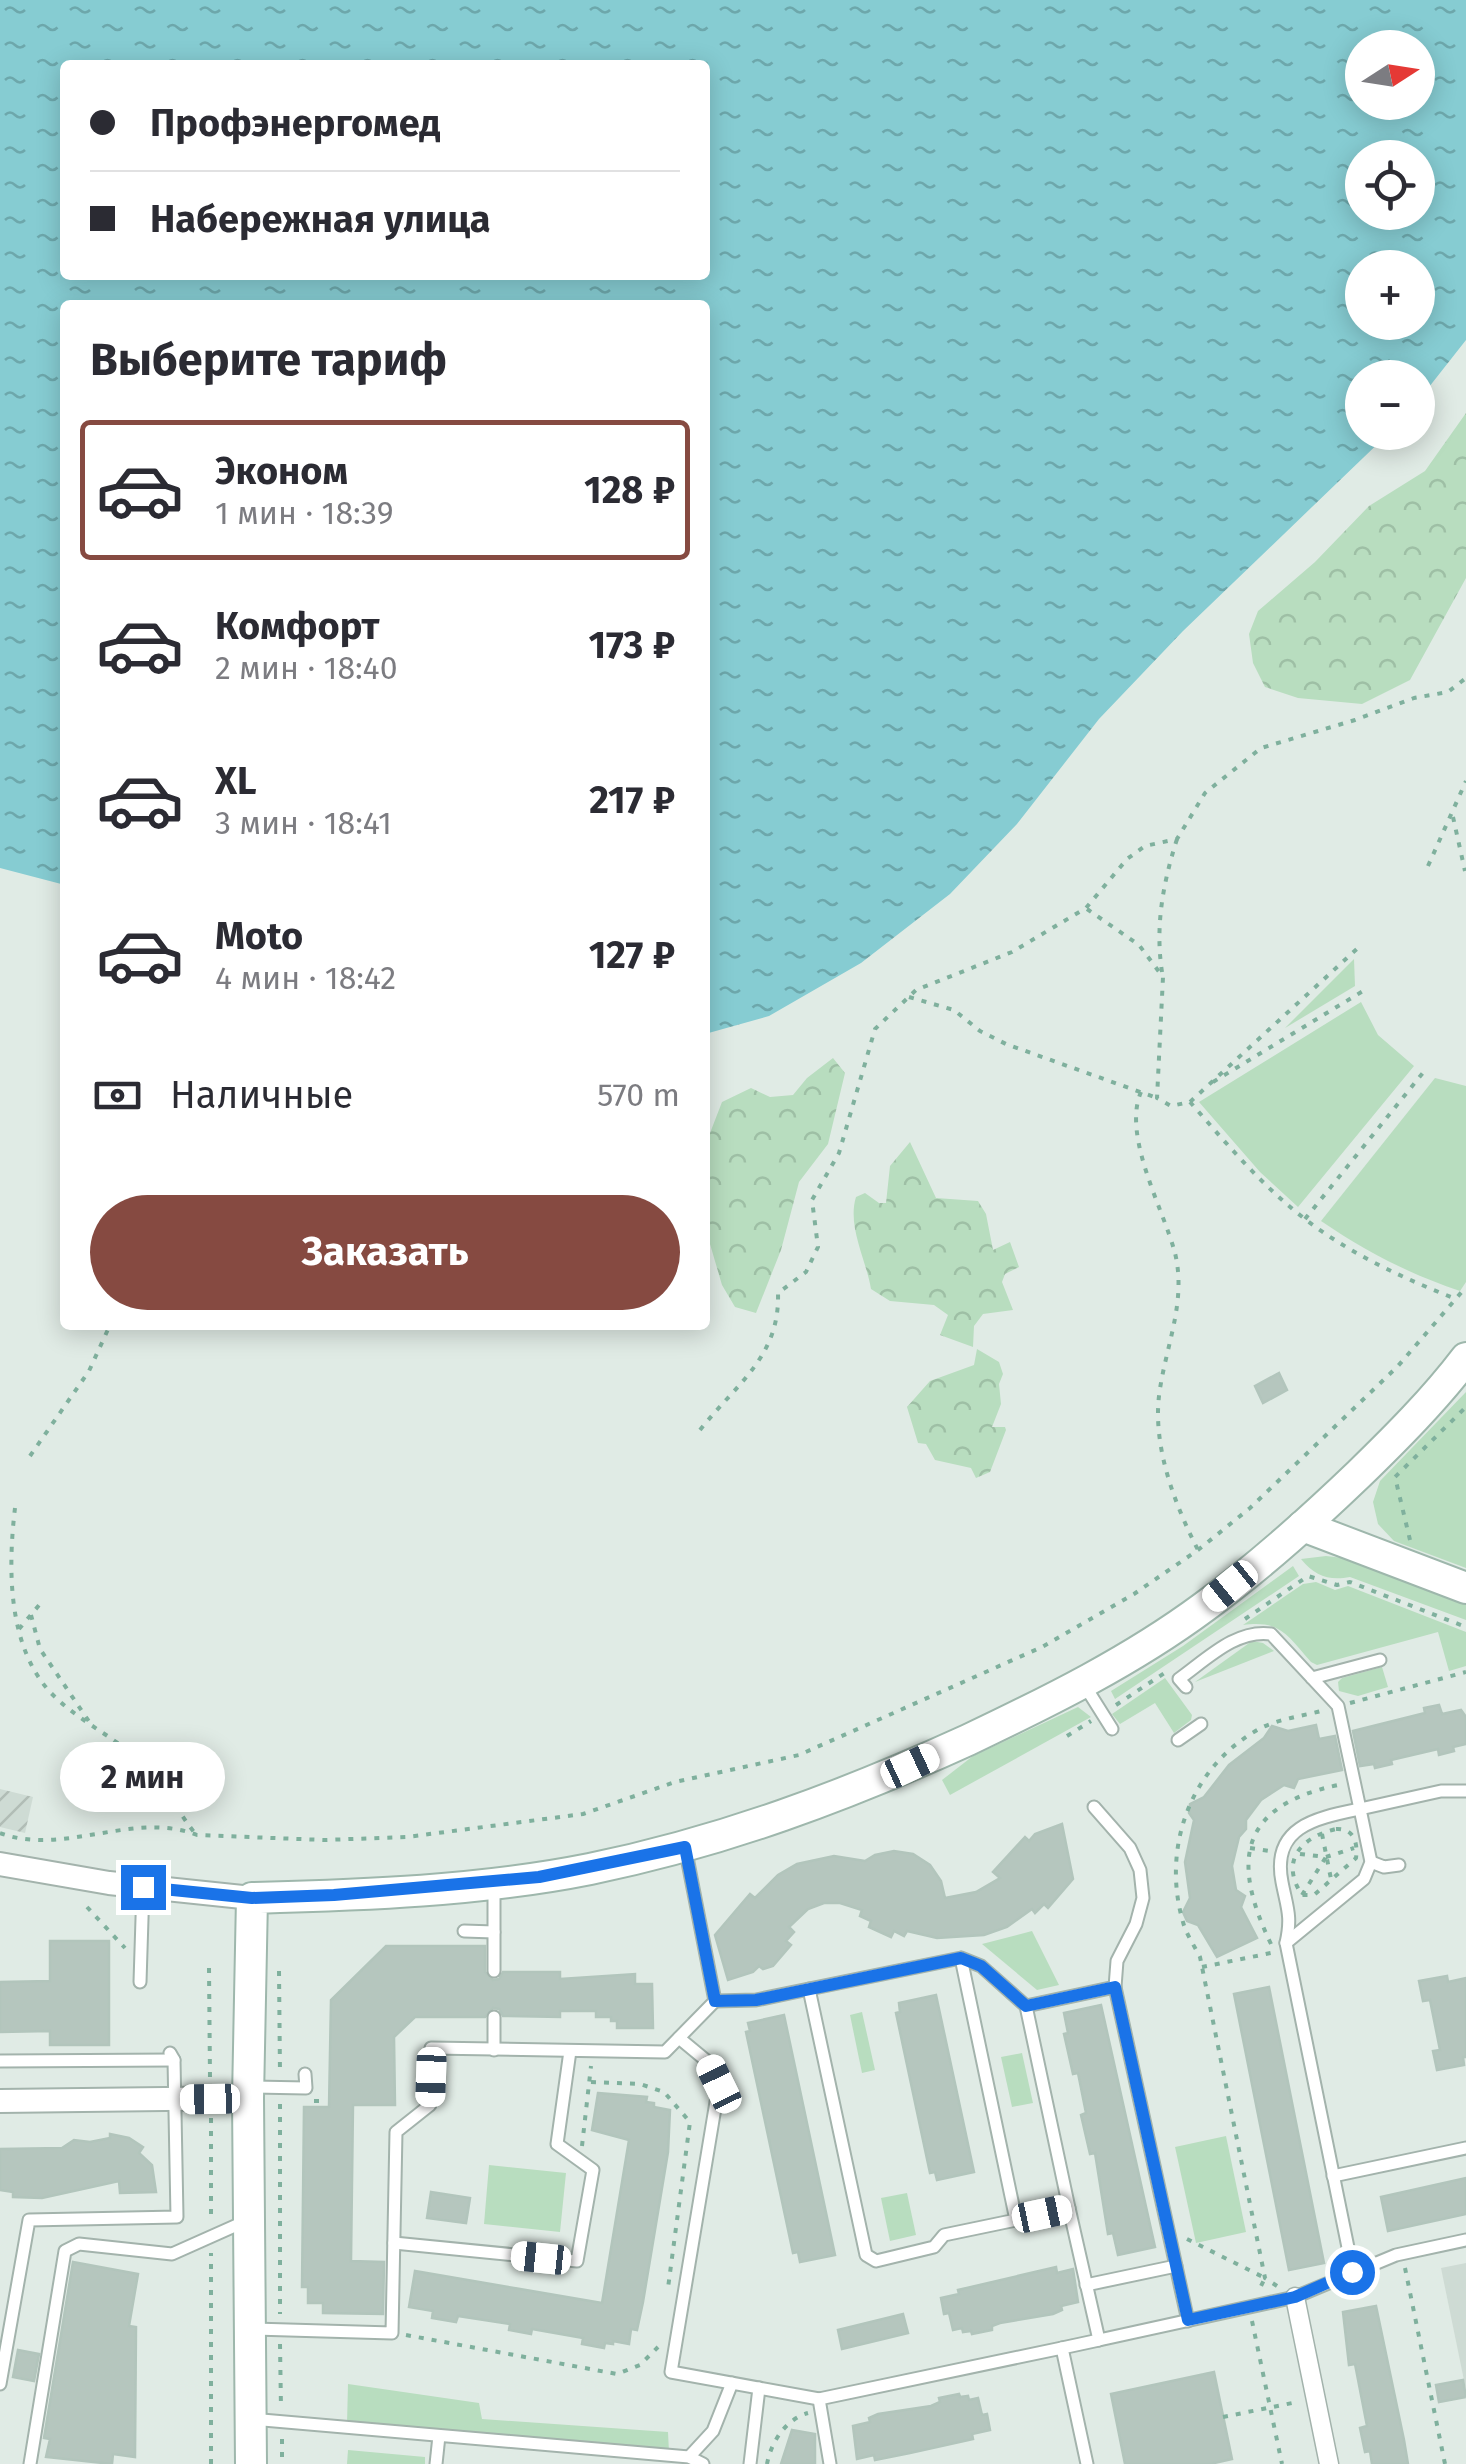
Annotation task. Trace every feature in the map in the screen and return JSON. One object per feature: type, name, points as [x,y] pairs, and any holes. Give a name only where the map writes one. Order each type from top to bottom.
[{"type":"main road","points":[[251,2464],[251,2419],[265,2329],[249,2219],[252,1898],[494,1883],[588,1869],[751,1828],[925,1760],[1083,1684],[1205,1606],[1303,1526],[1389,1445],[1466,1358]]},
{"type":"main road","points":[[1303,1526],[1466,1588]]},
{"type":"street","points":[[0,1864],[143,1887],[252,1898]]},
{"type":"street","points":[[0,2101],[210,2099],[248,2093]]},
{"type":"street","points":[[1295,2297],[1329,2464]]},
{"type":"lane","points":[[1186,1687],[1180,1679],[1239,1637],[1255,1632],[1271,1634],[1338,1706],[1371,1862],[1364,1879],[1286,1943]]},
{"type":"lane","points":[[1312,1678],[1380,1660]]},
{"type":"lane","points":[[1083,1684],[1112,1729]]},
{"type":"lane","points":[[1178,1740],[1201,1724]]},
{"type":"lane","points":[[1352,2272],[1286,1943],[1289,1906],[1279,1860],[1288,1838],[1303,1825],[1320,1826],[1360,1808],[1466,1791]]},
{"type":"lane","points":[[1094,1808],[1130,1848],[1140,1870],[1142,1898],[1136,1924],[1117,1962],[1115,1987],[1188,2320]]},
{"type":"lane","points":[[685,1847],[715,2001]]},
{"type":"lane","points":[[1371,1862],[1384,1867],[1399,1864]]},
{"type":"lane","points":[[494,1883],[494,1971]]},
{"type":"lane","points":[[140,1982],[143,1887]]},
{"type":"lane","points":[[464,1931],[494,1932]]},
{"type":"lane","points":[[961,1958],[1016,2220]]},
{"type":"lane","points":[[265,2329],[392,2333],[396,2132],[430,2105],[432,2048],[665,2052],[715,2001],[756,2000],[961,1958],[981,1966],[1026,2006],[1099,2340]]},
{"type":"lane","points":[[1026,2006],[1115,1987]]},
{"type":"lane","points":[[809,1989],[866,2255],[876,2261],[934,2247],[944,2235],[1070,2208]]},
{"type":"lane","points":[[494,2018],[494,2050]]},
{"type":"lane","points":[[679,2038],[708,2062],[719,2084],[672,2372],[818,2399],[1295,2297],[1402,2254],[1466,2240]]},
{"type":"lane","points":[[394,2243],[577,2261],[593,2170],[557,2144],[570,2051]]},
{"type":"lane","points":[[0,2061],[172,2057],[176,2216],[29,2220],[0,2384]]},
{"type":"lane","points":[[248,2093],[306,2088],[305,2074]]},
{"type":"lane","points":[[1333,2176],[1466,2148]]},
{"type":"lane","points":[[30,2464],[65,2251],[79,2244],[172,2256],[249,2219]]},
{"type":"lane","points":[[1086,2286],[1176,2266]]},
{"type":"lane","points":[[1062,2348],[1087,2464]]},
{"type":"lane","points":[[689,2457],[713,2431],[732,2383]]},
{"type":"lane","points":[[750,2464],[758,2388]]},
{"type":"lane","points":[[818,2399],[830,2464]]},
{"type":"lane","points":[[251,2419],[689,2457],[703,2464]]},
{"type":"lane","points":[[436,2464],[439,2436]]},
{"type":"path","points":[[1157,1098],[1163,976],[1160,906],[1177,839],[1205,792],[1261,748],[1414,698],[1448,692],[1466,678]]},
{"type":"path","points":[[1428,866],[1466,782]]},
{"type":"path","points":[[1452,814],[1465,871]]},
{"type":"path","points":[[700,1430],[766,1354],[778,1318],[778,1294],[806,1272],[818,1247],[812,1200],[839,1153],[875,1029],[916,990],[1012,952],[1086,908],[1127,859],[1146,846],[1177,839]]},
{"type":"path","points":[[1086,908],[1140,945],[1163,976]]},
{"type":"path","points":[[908,997],[954,1010],[1006,1044],[1172,1106],[1190,1102],[1360,946]]},
{"type":"path","points":[[1206,1087],[1363,991]]},
{"type":"path","points":[[1305,1219],[1426,1068]]},
{"type":"path","points":[[1142,1092],[1134,1110],[1144,1160],[1175,1253],[1179,1280],[1178,1304],[1159,1396],[1159,1426],[1182,1519],[1198,1550]]},
{"type":"path","points":[[1190,1102],[1255,1173],[1305,1219],[1361,1256],[1411,1282],[1458,1299]]},
{"type":"path","points":[[0,1833],[16,1839],[39,1840],[179,1828],[197,1835],[324,1840],[407,1837],[583,1814],[676,1782],[799,1754],[1042,1646],[1134,1594],[1198,1550],[1250,1508],[1342,1422],[1429,1334],[1466,1288]]},
{"type":"path","points":[[30,1456],[90,1370],[108,1330]]},
{"type":"path","points":[[1408,1539],[1395,1477],[1466,1406]]},
{"type":"path","points":[[15,1508],[11,1578],[19,1629],[28,1656],[50,1691],[151,1771],[197,1835]]},
{"type":"path","points":[[1308,1576],[1337,1585],[1350,1582],[1466,1628]]},
{"type":"path","points":[[19,1629],[40,1604]]},
{"type":"path","points":[[31,1614],[40,1649],[91,1726]]},
{"type":"path","points":[[1295,2297],[1265,2278],[1200,1956],[1183,1924],[1177,1890],[1177,1848],[1184,1813],[1202,1781],[1232,1750],[1262,1728],[1466,1672]]},
{"type":"path","points":[[1312,1790],[1336,1902]]},
{"type":"path","points":[[1320,1826],[1347,1830],[1356,1847],[1352,1865],[1308,1897],[1302,1895],[1296,1884],[1294,1862],[1300,1845],[1320,1826]]},
{"type":"path","points":[[1326,1857],[1356,1847]]},
{"type":"path","points":[[88,1907],[140,1966]]},
{"type":"path","points":[[209,1968],[210,2464]]},
{"type":"path","points":[[280,1971],[280,2088],[265,2329],[282,2422],[282,2464]]},
{"type":"path","points":[[580,2160],[592,2051]]},
{"type":"path","points":[[591,2082],[640,2084],[664,2092],[690,2122],[667,2293]]},
{"type":"path","points":[[1402,2254],[1445,2464]]},
{"type":"path","points":[[392,2333],[617,2374],[640,2365],[658,2348],[661,2330]]},
{"type":"path","points":[[1223,2417],[1316,2398]]},
{"type":"path","points":[[768,2464],[770,2447],[795,2416]]},
{"type":"shaded area","points":[[0,1789],[33,1797],[25,1833],[0,1827]]},
{"type":"shaded area","points":[[1466,2263],[1466,2390],[1441,2268]]},
{"type":"green space","points":[[1466,413],[1466,578],[1410,680],[1362,704],[1298,698],[1265,687],[1253,663],[1249,634],[1258,611],[1315,562],[1369,506],[1425,471]]},
{"type":"green space","points":[[1354,959],[1355,986],[1285,1028]]},
{"type":"green space","points":[[1361,1002],[1378,1035],[1414,1066],[1298,1207],[1260,1172],[1199,1102]]},
{"type":"green space","points":[[833,1058],[845,1073],[828,1144],[799,1182],[781,1250],[756,1313],[735,1307],[722,1285],[710,1244],[710,1133],[722,1102],[751,1088],[770,1097],[793,1095]]},
{"type":"green space","points":[[1435,1078],[1466,1086],[1466,1282],[1460,1291],[1388,1261],[1321,1221]]},
{"type":"green space","points":[[910,1142],[936,1198],[978,1201],[986,1214],[993,1250],[1010,1242],[1019,1267],[1005,1274],[1002,1282],[1013,1310],[983,1314],[974,1326],[973,1347],[940,1335],[948,1315],[934,1305],[890,1301],[871,1289],[855,1231],[856,1197],[865,1193],[879,1203],[886,1203],[890,1166]]},
{"type":"green space","points":[[977,1349],[999,1362],[1003,1374],[999,1384],[1001,1404],[992,1427],[1006,1430],[990,1472],[976,1478],[971,1468],[935,1460],[926,1444],[918,1443],[907,1407],[930,1381],[974,1365]]},
{"type":"green space","points":[[1466,1392],[1466,1568],[1394,1541],[1378,1524],[1373,1502],[1380,1481]]},
{"type":"green space","points":[[1343,1558],[1466,1603],[1466,1620],[1350,1577],[1323,1576],[1301,1559]]},
{"type":"green space","points":[[1293,1566],[1299,1576],[1115,1699],[1111,1691],[1183,1646]]},
{"type":"green space","points":[[1316,1582],[1335,1590],[1348,1586],[1466,1632],[1466,1666],[1449,1671],[1438,1632],[1317,1665],[1275,1627],[1243,1625],[1303,1584]]},
{"type":"green space","points":[[1252,1641],[1274,1651],[1195,1682]]},
{"type":"green space","points":[[1382,1667],[1388,1687],[1358,1696],[1339,1691],[1342,1678]]},
{"type":"green space","points":[[1165,1678],[1192,1715],[1191,1720],[1174,1733],[1155,1703],[1120,1724],[1112,1714]]},
{"type":"green space","points":[[1078,1707],[1091,1717],[950,1795],[942,1780],[973,1756]]},
{"type":"green space","points":[[1032,1931],[1059,1985],[1037,1990],[982,1944]]},
{"type":"green space","points":[[862,2012],[875,2070],[862,2073],[850,2015]]},
{"type":"green space","points":[[1022,2053],[1033,2103],[1012,2107],[1001,2057]]},
{"type":"green space","points":[[1226,2136],[1246,2232],[1196,2243],[1175,2147]]},
{"type":"green space","points":[[489,2165],[566,2173],[560,2232],[484,2224]]},
{"type":"green space","points":[[907,2193],[916,2235],[890,2241],[881,2198]]},
{"type":"green space","points":[[348,2384],[479,2403],[482,2419],[668,2432],[669,2452],[347,2424]]},
{"type":"green space","points":[[348,2450],[425,2457],[425,2464],[347,2464]]},
{"type":"water","points":[[0,0],[1466,0],[1466,340],[1435,379],[1435,360],[1345,360],[1345,450],[1371,450],[1183,631],[1099,719],[1017,824],[950,894],[861,963],[769,1016],[710,1033],[710,300],[60,300],[60,884],[0,868]]},
{"type":"building","points":[[1279,1373],[1287,1390],[1263,1403],[1255,1386]]},
{"type":"building","points":[[1439,1705],[1442,1714],[1461,1710],[1466,1717],[1466,1744],[1439,1755],[1438,1749],[1391,1760],[1392,1764],[1375,1768],[1374,1764],[1360,1766],[1353,1731],[1425,1713],[1424,1708]]},
{"type":"building","points":[[1316,1725],[1319,1739],[1335,1736],[1342,1770],[1298,1779],[1294,1788],[1284,1785],[1261,1800],[1246,1820],[1232,1866],[1236,1890],[1245,1896],[1241,1907],[1257,1938],[1217,1957],[1198,1925],[1187,1921],[1183,1912],[1190,1898],[1185,1862],[1194,1820],[1189,1813],[1190,1804],[1204,1797],[1229,1765],[1264,1738],[1272,1726],[1288,1731]]},
{"type":"building","points":[[1062,1824],[1073,1879],[1048,1908],[1044,1904],[1035,1913],[1032,1909],[1007,1927],[984,1935],[937,1938],[907,1931],[904,1936],[894,1931],[891,1937],[869,1927],[871,1921],[860,1916],[862,1910],[824,1903],[808,1909],[789,1927],[794,1932],[786,1941],[791,1945],[773,1966],[759,1966],[728,1980],[715,1935],[750,1894],[755,1898],[778,1875],[797,1864],[834,1856],[865,1861],[894,1851],[913,1854],[930,1865],[941,1881],[945,1898],[976,1892],[1000,1878],[993,1872],[1025,1837],[1029,1841],[1035,1834]]},
{"type":"building","points":[[50,1941],[109,1941],[109,2045],[50,2045],[50,2031],[0,2032],[0,1982],[50,1981]]},
{"type":"building","points":[[386,1946],[485,1946],[485,1972],[493,1980],[503,1972],[560,1972],[560,1979],[635,1974],[635,1984],[652,1984],[653,2028],[617,2028],[617,2021],[596,2017],[596,2011],[560,2011],[560,2017],[503,2016],[493,2008],[485,2017],[415,2017],[394,2037],[395,2105],[353,2105],[351,2261],[384,2262],[383,2314],[323,2313],[323,2303],[308,2303],[308,2287],[302,2287],[304,2107],[329,2107],[331,2000]]},
{"type":"building","points":[[1447,1976],[1448,1982],[1466,1978],[1466,2057],[1464,2065],[1437,2070],[1433,2051],[1440,2050],[1430,2000],[1423,2001],[1419,1981]]},
{"type":"building","points":[[1269,1987],[1324,2263],[1289,2270],[1234,1994]]},
{"type":"building","points":[[936,1995],[974,2172],[937,2180],[935,2172],[930,2173],[896,2013],[900,2012],[899,2003]]},
{"type":"building","points":[[1101,2005],[1155,2247],[1118,2255],[1113,2233],[1108,2234],[1095,2153],[1090,2154],[1081,2115],[1086,2113],[1078,2073],[1073,2074],[1064,2034],[1068,2033],[1064,2013]]},
{"type":"building","points":[[784,2015],[835,2255],[800,2262],[798,2252],[793,2253],[746,2032],[750,2031],[748,2023]]},
{"type":"building","points":[[598,2093],[647,2097],[646,2102],[654,2103],[654,2107],[670,2110],[668,2152],[643,2302],[637,2330],[631,2329],[629,2344],[613,2341],[605,2343],[604,2348],[582,2344],[583,2338],[532,2329],[531,2334],[509,2330],[510,2324],[458,2316],[456,2322],[432,2318],[433,2311],[409,2307],[415,2271],[602,2303],[629,2140],[592,2130]]},
{"type":"building","points":[[110,2134],[129,2138],[143,2147],[139,2153],[152,2165],[156,2192],[120,2193],[119,2181],[42,2198],[13,2197],[13,2192],[0,2190],[0,2149],[62,2148],[74,2140],[90,2142],[110,2138]]},
{"type":"building","points":[[1466,2178],[1466,2214],[1388,2231],[1381,2197]]},
{"type":"building","points":[[431,2192],[470,2198],[466,2223],[427,2218]]},
{"type":"building","points":[[73,2262],[138,2274],[129,2326],[136,2327],[135,2457],[113,2454],[112,2464],[46,2457],[50,2439],[44,2438]]},
{"type":"building","points":[[1056,2267],[1057,2273],[1073,2269],[1078,2302],[1061,2306],[1062,2310],[1053,2314],[1000,2323],[992,2326],[992,2330],[972,2334],[962,2328],[953,2330],[949,2313],[944,2314],[941,2298],[959,2294],[958,2290]]},
{"type":"building","points":[[1376,2306],[1408,2464],[1372,2464],[1360,2428],[1367,2426],[1355,2364],[1349,2365],[1343,2312]]},
{"type":"building","points":[[903,2314],[908,2333],[842,2349],[838,2330]]},
{"type":"building","points":[[18,2350],[39,2354],[34,2381],[13,2377]]},
{"type":"building","points":[[1214,2372],[1232,2459],[1210,2464],[1125,2464],[1111,2394]]},
{"type":"building","points":[[1463,2380],[1466,2397],[1439,2402],[1436,2385]]},
{"type":"building","points":[[959,2394],[969,2400],[978,2398],[990,2430],[972,2434],[973,2439],[910,2453],[875,2460],[874,2455],[857,2459],[853,2426],[870,2422],[869,2418],[878,2414],[931,2406],[940,2402],[939,2398]]},
{"type":"building","points":[[792,2430],[815,2434],[815,2464],[781,2464]]},
{"type":"route","points":[[143,1887],[252,1898],[334,1895],[539,1877],[685,1847],[715,2001],[756,2000],[961,1958],[981,1966],[1026,2006],[1115,1987],[1188,2320],[1295,2297],[1352,2272]]}]
